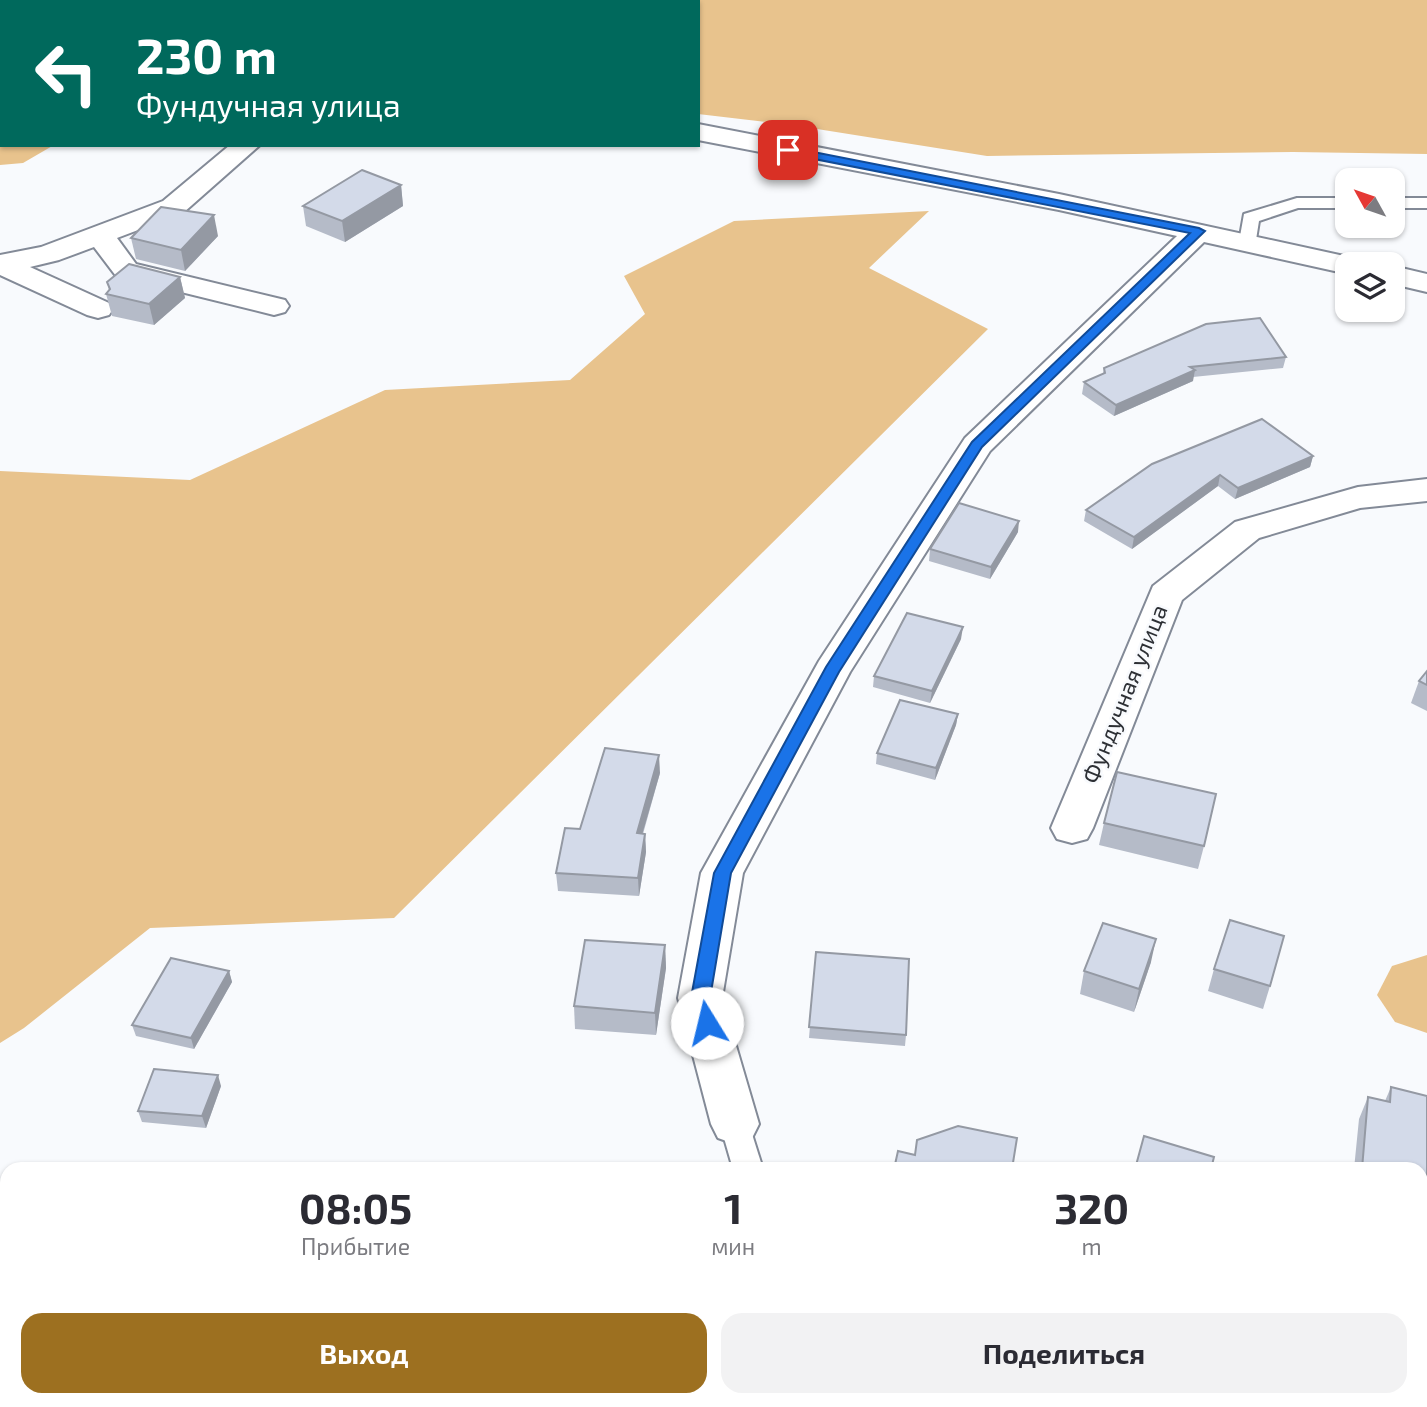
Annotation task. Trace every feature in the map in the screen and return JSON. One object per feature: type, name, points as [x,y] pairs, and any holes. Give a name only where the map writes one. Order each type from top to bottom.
[{"type":"street","points":[[700,132],[1199,231],[1335,262]]},
{"type":"street","points":[[97,309],[0,264],[49,254],[173,207],[245,147]]},
{"type":"street","points":[[735,1124],[700,998],[722,873],[832,670],[977,445],[1199,231]]},
{"type":"street","points":[[100,236],[126,270],[274,306]]},
{"type":"street","points":[[1405,278],[1427,283]]},
{"type":"street","name":"Фундучная улица","points":[[1072,828],[1166,594],[1247,530],[1357,498],[1427,491]]},
{"type":"lane","points":[[1248,242],[1250,219],[1297,203],[1335,203]]},
{"type":"lane","points":[[1405,203],[1427,203]]},
{"type":"lane","points":[[735,1124],[746,1162]]},
{"type":"shaded area","points":[[700,0],[1427,0],[1427,154],[1293,152],[987,156],[792,125],[700,114]]},
{"type":"shaded area","points":[[0,147],[51,147],[23,163],[0,165]]},
{"type":"shaded area","points":[[929,211],[869,268],[988,329],[394,918],[150,928],[24,1028],[0,1043],[0,471],[190,480],[385,390],[570,380],[645,314],[624,276],[734,221]]},
{"type":"shaded area","points":[[1427,955],[1427,1033],[1395,1022],[1377,995],[1392,966]]},
{"type":"building","points":[[362,170],[401,185],[342,221],[303,206]]},
{"type":"building","points":[[161,207],[214,215],[181,250],[131,238]]},
{"type":"building","points":[[129,264],[180,277],[149,304],[106,294],[110,289],[107,282]]},
{"type":"building","points":[[1260,318],[1286,357],[1190,367],[1195,370],[1116,405],[1084,382],[1105,373],[1104,368],[1206,324]]},
{"type":"building","points":[[1262,419],[1313,456],[1238,488],[1220,475],[1134,537],[1086,510],[1152,464]]},
{"type":"building","points":[[959,503],[1019,521],[991,567],[930,549]]},
{"type":"building","points":[[907,613],[963,627],[932,691],[874,676]]},
{"type":"building","points":[[1427,671],[1427,685],[1419,681]]},
{"type":"building","points":[[900,700],[958,714],[936,768],[877,753]]},
{"type":"building","points":[[605,748],[659,755],[637,833],[645,834],[638,878],[556,873],[565,828],[580,829]]},
{"type":"building","points":[[1117,772],[1216,794],[1204,846],[1104,823]]},
{"type":"building","points":[[1230,920],[1284,936],[1270,986],[1214,969]]},
{"type":"building","points":[[1103,923],[1156,939],[1139,989],[1084,971]]},
{"type":"building","points":[[585,940],[665,945],[655,1013],[574,1006]]},
{"type":"building","points":[[816,952],[909,959],[906,1035],[809,1027]]},
{"type":"building","points":[[171,958],[229,971],[191,1038],[132,1025]]},
{"type":"building","points":[[154,1069],[218,1075],[202,1116],[138,1111]]},
{"type":"building","points":[[1391,1087],[1427,1096],[1427,1162],[1363,1162],[1368,1097],[1390,1102]]},
{"type":"building","points":[[958,1126],[1017,1138],[1013,1162],[896,1162],[898,1151],[915,1155],[917,1140]]},
{"type":"building","points":[[1144,1136],[1214,1157],[1213,1162],[1137,1162]]},
{"type":"route","points":[[707,1023],[700,998],[722,873],[832,670],[977,445],[1199,231],[788,150]]}]
